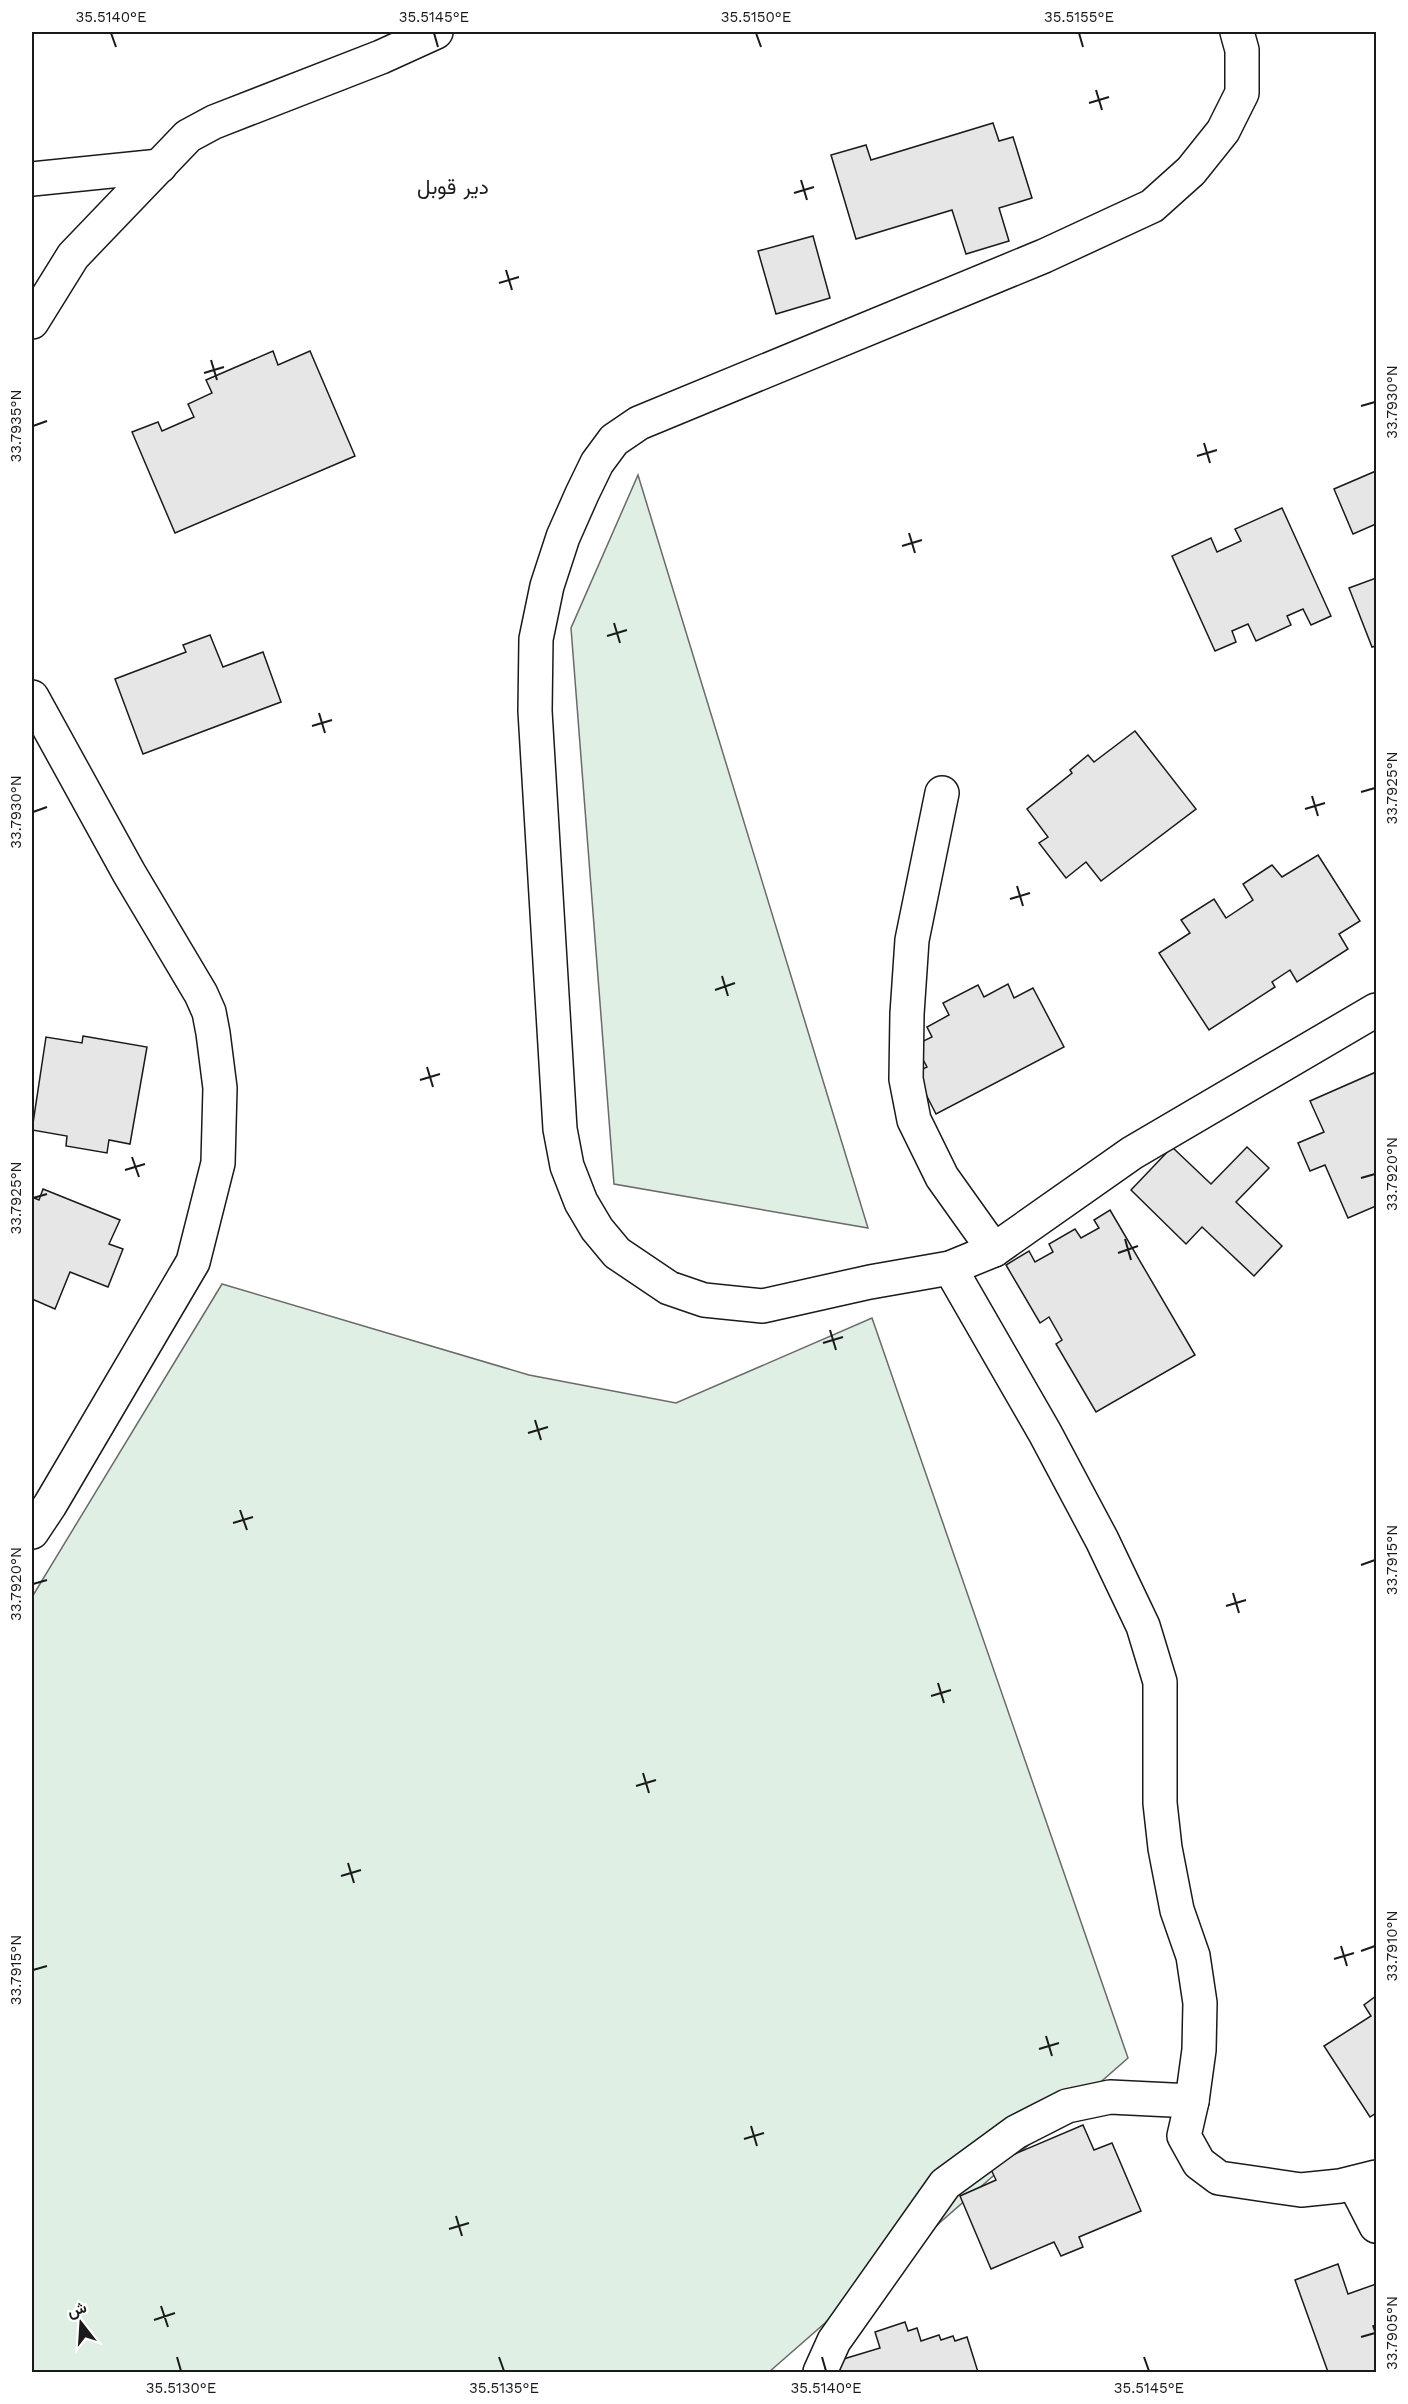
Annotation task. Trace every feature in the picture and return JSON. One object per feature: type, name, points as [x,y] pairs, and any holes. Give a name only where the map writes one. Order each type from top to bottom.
[{"type":"street","points":[[32,322],[73,256],[188,136],[214,122],[381,57],[436,32]]},
{"type":"street","points":[[1237,32],[1242,50],[1242,93],[1228,122],[1191,171],[1152,207],[1044,256],[639,423],[614,440],[597,463],[563,537],[547,586],[536,639],[535,711],[560,1129],[567,1166],[581,1202],[591,1220],[617,1253],[669,1288],[704,1300],[763,1306],[870,1282],[950,1268],[994,1250],[1132,1153],[1377,1010]]},
{"type":"street","points":[[32,179],[160,166]]},
{"type":"street","points":[[32,697],[135,883],[201,994],[209,1012],[220,1088],[218,1163],[193,1262],[32,1532]]},
{"type":"street","points":[[942,793],[912,940],[907,1014],[906,1079],[914,1120],[942,1177],[994,1250]]},
{"type":"street","points":[[950,1268],[1045,1432],[1102,1540],[1143,1626],[1160,1682],[1161,1803],[1165,1848],[1177,1910],[1193,1956],[1200,2003],[1199,2050],[1192,2101],[1184,2136],[1198,2163],[1218,2178],[1301,2190],[1365,2180],[1377,2226]]},
{"type":"street","points":[[820,2373],[834,2341],[945,2184],[1016,2132],[1067,2106],[1110,2097],[1192,2101]]},
{"type":"green space","points":[[638,475],[868,1228],[614,1184],[571,628]]},
{"type":"green space","points":[[222,1284],[529,1375],[676,1403],[872,1318],[1128,2058],[769,2372],[32,2372],[32,1597]]},
{"type":"building","points":[[993,123],[999,141],[1013,137],[1032,198],[999,208],[1009,241],[966,254],[952,210],[856,239],[831,155],[866,145],[871,160]]},
{"type":"building","points":[[813,236],[830,298],[776,314],[758,251]]},
{"type":"building","points":[[273,351],[278,365],[310,351],[355,456],[175,533],[132,432],[158,422],[162,431],[194,417],[188,404],[212,393],[206,380]]},
{"type":"building","points":[[1376,471],[1376,524],[1353,534],[1334,489]]},
{"type":"building","points":[[1282,508],[1331,616],[1311,625],[1303,609],[1287,616],[1291,625],[1256,641],[1248,624],[1232,631],[1236,642],[1215,651],[1172,556],[1211,538],[1217,552],[1241,541],[1235,529]]},
{"type":"building","points":[[1376,578],[1376,646],[1372,647],[1349,588]]},
{"type":"building","points":[[210,635],[223,667],[263,652],[281,702],[143,754],[115,679],[186,652],[183,645]]},
{"type":"building","points":[[1135,731],[1196,809],[1101,881],[1086,862],[1066,878],[1039,843],[1048,837],[1027,809],[1072,773],[1070,770],[1088,755],[1094,762]]},
{"type":"building","points":[[1318,855],[1360,921],[1339,934],[1348,949],[1297,982],[1290,970],[1272,982],[1275,987],[1209,1030],[1159,953],[1190,933],[1181,920],[1214,899],[1226,918],[1253,900],[1243,884],[1272,865],[1282,877]]},
{"type":"building","points":[[1008,984],[1014,998],[1033,988],[1064,1047],[936,1114],[915,1073],[927,1067],[915,1045],[932,1037],[927,1027],[949,1015],[943,1003],[978,985],[984,997]]},
{"type":"building","points":[[83,1036],[147,1047],[130,1144],[109,1140],[107,1153],[66,1146],[67,1136],[32,1130],[46,1037],[82,1043]]},
{"type":"building","points":[[1376,1072],[1376,1206],[1348,1218],[1325,1165],[1310,1171],[1298,1143],[1324,1132],[1310,1101]]},
{"type":"building","points":[[1172,1147],[1211,1184],[1247,1147],[1269,1168],[1236,1202],[1282,1246],[1254,1276],[1202,1227],[1186,1244],[1131,1190]]},
{"type":"building","points":[[43,1189],[120,1220],[109,1244],[123,1249],[108,1287],[70,1272],[55,1309],[32,1299],[32,1197],[39,1200]]},
{"type":"building","points":[[1110,1210],[1195,1355],[1096,1412],[1056,1344],[1062,1340],[1049,1317],[1040,1323],[1006,1265],[1029,1251],[1035,1262],[1053,1252],[1049,1244],[1075,1229],[1081,1238],[1099,1228],[1094,1220]]},
{"type":"building","points":[[1376,1996],[1376,2113],[1370,2117],[1324,2046],[1371,2016],[1364,2005]]},
{"type":"building","points":[[1083,2125],[1094,2150],[1112,2143],[1141,2211],[1079,2237],[1083,2247],[1061,2256],[1054,2242],[991,2269],[960,2196],[996,2180],[989,2165]]},
{"type":"building","points":[[1338,2264],[1348,2294],[1376,2284],[1376,2325],[1373,2326],[1376,2335],[1376,2372],[1328,2372],[1295,2280]]},
{"type":"building","points":[[905,2322],[908,2331],[917,2328],[921,2341],[939,2335],[941,2340],[953,2336],[955,2341],[967,2337],[978,2372],[825,2372],[837,2361],[880,2348],[875,2332]]},
{"type":"district","name":"دير قوبل","points":[[453,187]]}]
